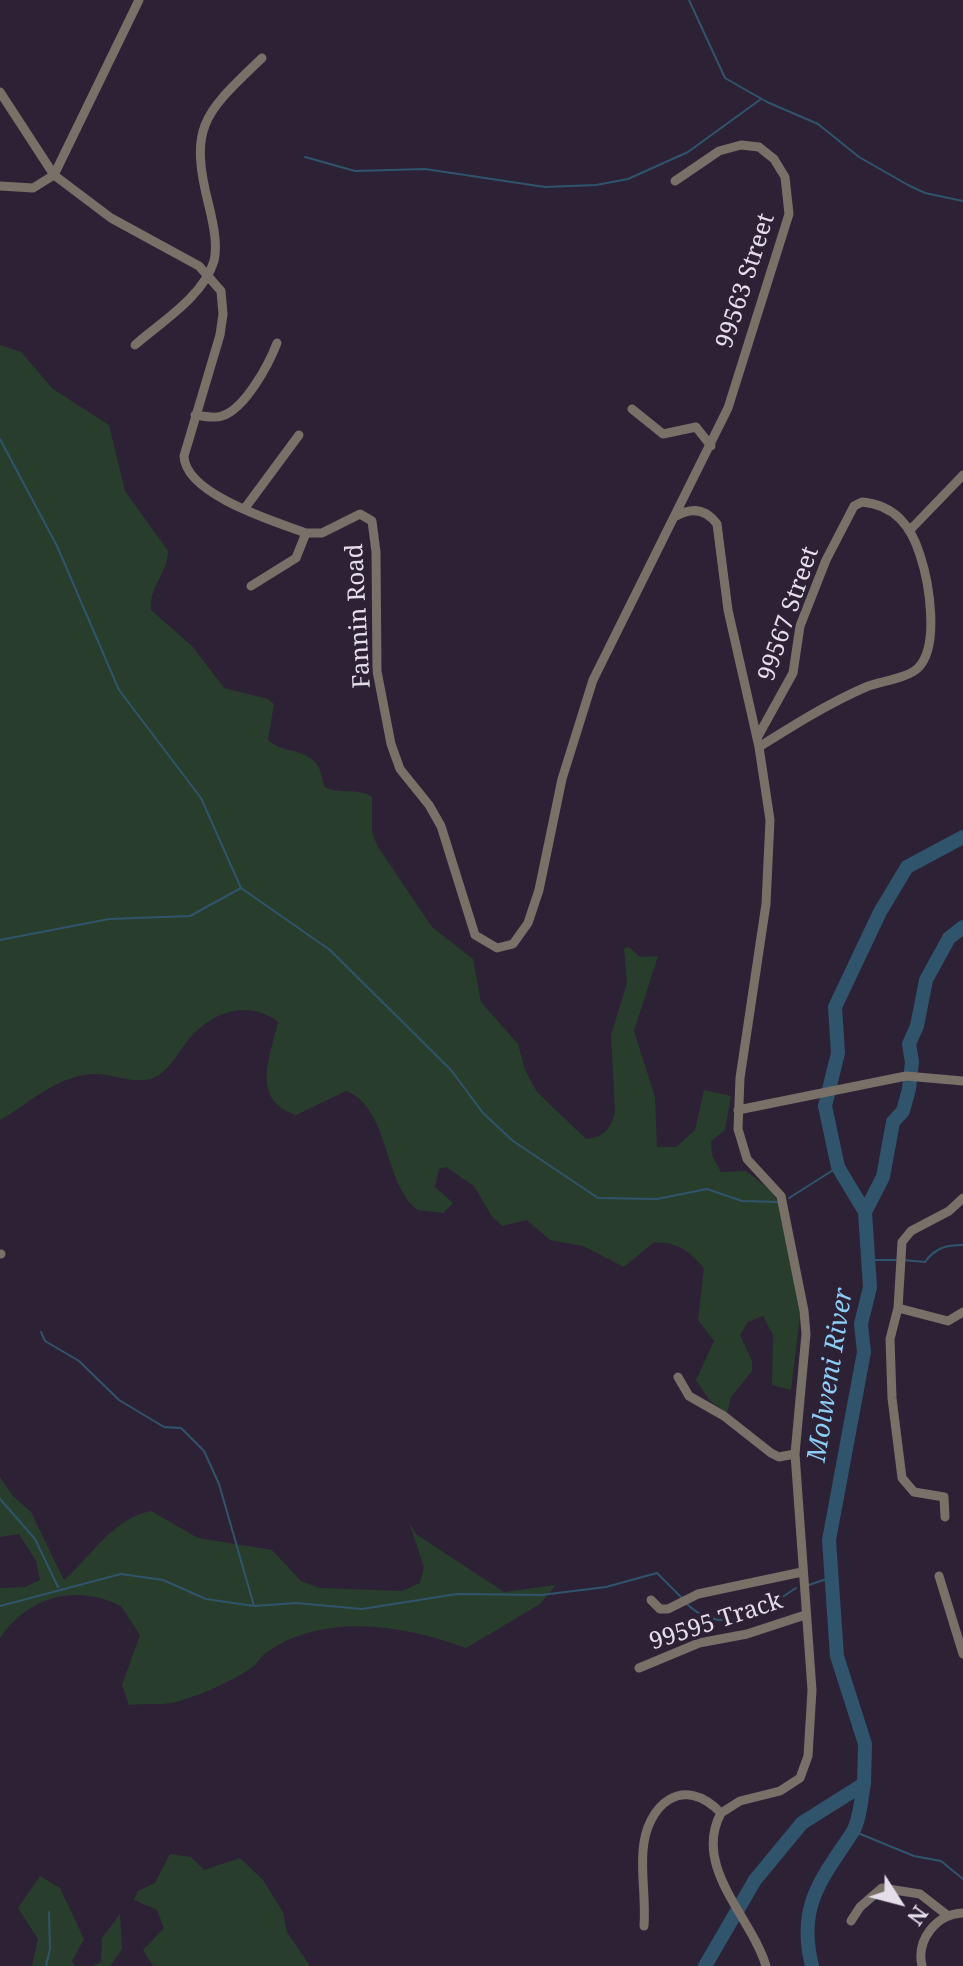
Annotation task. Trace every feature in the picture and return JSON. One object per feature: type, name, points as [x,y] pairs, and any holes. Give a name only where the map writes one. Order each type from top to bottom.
[{"type":"street","points":[[0,186],[33,188],[54,175],[139,0]]},
{"type":"street","points":[[135,345],[189,299],[214,260],[215,242],[198,148],[213,110],[262,58]]},
{"type":"street","points":[[0,92],[54,175],[111,218],[208,273],[221,291],[223,314],[184,456],[187,473],[202,487],[306,533],[296,558],[251,586]]},
{"type":"street","name":"99563 Street","points":[[673,518],[728,408],[791,204],[781,169],[759,147],[741,145],[719,151],[675,181]]},
{"type":"street","points":[[195,415],[215,417],[230,412],[264,373],[277,343]]},
{"type":"street","points":[[632,409],[663,434],[696,427],[711,446]]},
{"type":"street","points":[[245,508],[299,435]]},
{"type":"street","points":[[758,742],[865,687],[912,672],[922,662],[932,621],[931,607],[925,571],[910,530],[963,475]]},
{"type":"street","name":"99567 Street","points":[[758,742],[793,673],[800,626],[826,560],[854,506],[862,502],[886,507],[910,530]]},
{"type":"street","points":[[673,518],[694,510],[708,515],[717,524],[728,610],[758,742],[770,820],[766,904],[738,1110],[740,1142],[747,1159],[774,1185],[787,1212],[806,1334],[795,1454],[812,1690],[810,1738],[803,1773],[797,1782],[780,1791],[740,1801],[721,1813],[712,1846],[716,1868],[760,1947],[766,1966]]},
{"type":"street","name":"Fannin Road","points":[[306,533],[330,531],[360,514],[372,521],[376,552],[377,671],[391,744],[400,769],[429,805],[441,826],[475,935],[497,948],[513,944],[528,923],[539,890],[562,779],[590,687],[673,518]]},
{"type":"street","points":[[738,1110],[910,1076],[961,1081]]},
{"type":"street","points":[[945,1517],[944,1497],[914,1492],[902,1478],[891,1381],[890,1339],[898,1308],[902,1242],[911,1231],[949,1211],[963,1199]]},
{"type":"street","points":[[898,1308],[948,1321],[963,1312]]},
{"type":"street","points":[[678,1377],[689,1396],[724,1416],[771,1453],[779,1457],[795,1454]]},
{"type":"street","points":[[651,1600],[660,1609],[668,1609],[698,1594],[802,1572]]},
{"type":"street","points":[[939,1576],[963,1654]]},
{"type":"street","name":"99595 Track","points":[[639,1668],[699,1643],[747,1634],[805,1615]]},
{"type":"street","points":[[644,1926],[647,1900],[644,1842],[659,1808],[667,1799],[679,1794],[694,1795],[711,1802],[721,1813]]},
{"type":"street","points":[[851,1921],[874,1892],[882,1888],[920,1894],[947,1915]]},
{"type":"street","points":[[922,1966],[921,1945],[947,1915],[963,1913]]},
{"type":"green space","points":[[0,345],[21,352],[53,389],[109,425],[125,491],[168,551],[153,594],[151,610],[193,647],[224,688],[268,699],[274,704],[268,740],[311,758],[319,769],[325,787],[361,792],[372,797],[372,833],[378,847],[432,927],[473,959],[481,1002],[518,1044],[525,1070],[537,1092],[586,1139],[605,1132],[615,1112],[611,1035],[627,983],[624,948],[629,947],[640,957],[658,956],[634,1031],[655,1097],[657,1147],[676,1147],[695,1130],[704,1090],[731,1096],[725,1130],[711,1141],[712,1155],[721,1172],[746,1171],[769,1189],[781,1205],[800,1316],[791,1390],[772,1385],[773,1335],[763,1316],[748,1322],[740,1335],[752,1361],[752,1371],[731,1397],[727,1413],[710,1401],[696,1380],[714,1341],[698,1320],[704,1268],[682,1248],[668,1243],[653,1243],[624,1267],[583,1246],[550,1240],[527,1220],[502,1226],[491,1215],[474,1186],[446,1167],[439,1169],[435,1187],[453,1203],[443,1213],[418,1210],[398,1183],[379,1129],[360,1100],[346,1091],[296,1115],[273,1099],[267,1076],[278,1022],[259,1012],[239,1010],[209,1021],[194,1033],[165,1070],[151,1079],[135,1080],[101,1074],[79,1076],[44,1091],[0,1120]]},
{"type":"green space","points":[[0,1477],[12,1495],[31,1512],[64,1580],[114,1530],[137,1515],[151,1511],[198,1538],[272,1550],[301,1581],[320,1588],[402,1591],[420,1583],[424,1567],[409,1522],[416,1534],[504,1592],[556,1585],[540,1604],[466,1648],[417,1633],[365,1626],[314,1631],[290,1639],[265,1653],[247,1670],[203,1693],[171,1703],[129,1705],[122,1685],[140,1635],[121,1606],[87,1596],[54,1598],[24,1612],[0,1638],[0,1588],[25,1587],[40,1580],[36,1561],[19,1534],[0,1537]]},
{"type":"green space","points":[[170,1854],[191,1857],[204,1870],[240,1858],[263,1880],[283,1912],[287,1932],[310,1966],[153,1966],[143,1950],[164,1928],[157,1910],[134,1900],[138,1891],[155,1883]]},
{"type":"green space","points":[[40,1876],[60,1888],[84,1939],[72,1961],[75,1966],[32,1966],[38,1939],[18,1908]]},
{"type":"green space","points":[[120,1914],[122,1949],[110,1966],[92,1966],[101,1962],[102,1938]]},
{"type":"waterway","points":[[689,0],[725,78],[767,102],[818,124],[859,157],[908,185],[925,193],[963,201]]},
{"type":"waterway","points":[[305,157],[355,171],[425,169],[545,187],[596,185],[628,179],[688,152],[761,99]]},
{"type":"waterway","points":[[0,439],[57,546],[119,690],[201,798],[241,888],[330,950],[451,1070],[483,1113],[513,1141],[598,1198],[657,1199],[707,1189],[742,1201],[777,1202]]},
{"type":"waterway","name":"Molweni River","points":[[705,1966],[755,1880],[802,1823],[864,1784],[865,1744],[837,1656],[829,1540],[864,1352],[861,1324],[870,1287],[865,1212],[838,1167],[825,1106],[838,1053],[835,1007],[880,912],[907,867],[963,837]]},
{"type":"waterway","points":[[0,940],[109,919],[190,916],[241,888]]},
{"type":"waterway","points":[[865,1212],[883,1177],[893,1122],[903,1111],[909,1089],[912,1062],[909,1044],[917,1026],[926,980],[949,938],[963,927]]},
{"type":"waterway","points":[[789,1198],[838,1167]]},
{"type":"waterway","points":[[903,1260],[925,1262],[941,1248],[963,1245]]},
{"type":"waterway","points":[[868,1260],[896,1260]]},
{"type":"waterway","points":[[41,1332],[45,1341],[79,1361],[119,1400],[164,1427],[181,1428],[204,1451],[219,1484],[254,1606]]},
{"type":"waterway","points":[[0,1499],[35,1539],[58,1587]]},
{"type":"waterway","points":[[0,1606],[121,1574],[163,1580],[206,1599],[254,1606],[296,1603],[362,1609],[457,1594],[541,1595],[606,1587],[657,1573],[682,1598]]},
{"type":"waterway","points":[[809,1585],[832,1577]]},
{"type":"waterway","points":[[686,1603],[700,1614],[728,1620],[756,1612],[796,1588]]},
{"type":"waterway","name":"Molweni River","points":[[812,1966],[808,1945],[810,1910],[822,1880],[855,1828],[864,1784]]},
{"type":"waterway","points":[[853,1831],[914,1856],[941,1861],[963,1879]]},
{"type":"waterway","points":[[46,1966],[50,1949],[49,1912]]}]
